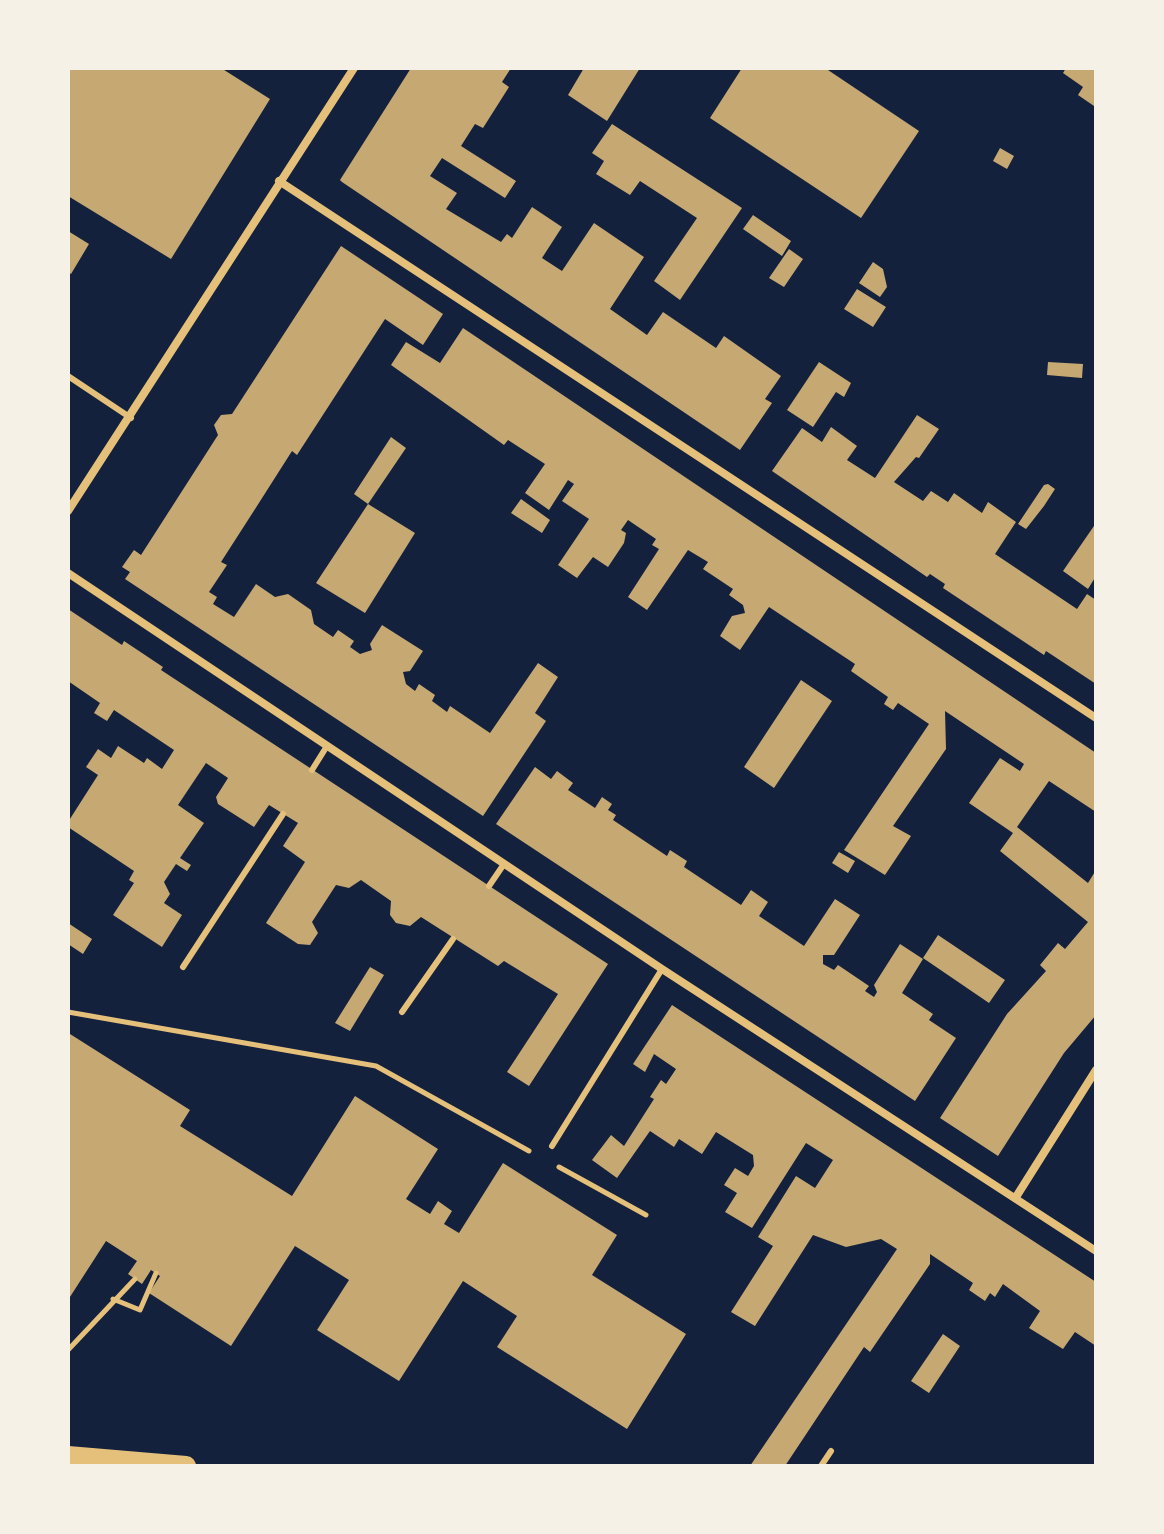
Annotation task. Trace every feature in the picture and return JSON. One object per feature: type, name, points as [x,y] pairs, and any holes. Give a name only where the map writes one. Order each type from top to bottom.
[{"type":"main road","points":[[68,1456],[186,1466]]},
{"type":"street","points":[[68,511],[131,418],[279,181],[354,68]]},
{"type":"street","points":[[279,181],[1096,718]]},
{"type":"street","points":[[68,573],[662,969],[1096,1251]]},
{"type":"street","points":[[1016,1197],[1096,1070]]},
{"type":"lane","points":[[68,376],[131,418]]},
{"type":"lane","points":[[312,770],[327,746]]},
{"type":"lane","points":[[183,967],[283,814]]},
{"type":"lane","points":[[489,886],[504,864]]},
{"type":"lane","points":[[402,1012],[453,939]]},
{"type":"lane","points":[[552,1146],[662,969]]},
{"type":"lane","points":[[821,1466],[831,1451]]},
{"type":"path","points":[[68,1012],[376,1066],[538,1156]]},
{"type":"path","points":[[551,1163],[646,1215]]},
{"type":"path","points":[[113,1299],[140,1310],[156,1273]]},
{"type":"path","points":[[68,1350],[135,1279]]},
{"type":"building","points":[[68,68],[221,68],[270,99],[171,259],[68,196]]},
{"type":"building","points":[[411,68],[511,68],[502,82],[509,87],[483,128],[475,124],[461,146],[516,181],[505,198],[442,158],[430,176],[457,193],[446,209],[501,242],[507,234],[512,238],[532,207],[562,227],[542,258],[562,271],[594,223],[644,257],[610,309],[647,335],[663,312],[716,348],[724,336],[781,376],[765,399],[772,403],[740,450],[340,180]]},
{"type":"building","points":[[584,68],[640,68],[607,121],[568,95]]},
{"type":"building","points":[[742,68],[825,68],[919,131],[861,218],[710,118]]},
{"type":"building","points":[[1066,68],[1096,68],[1094,106],[1078,95],[1083,87],[1063,73]]},
{"type":"building","points":[[612,124],[742,208],[680,300],[654,281],[697,218],[640,181],[630,195],[596,174],[604,161],[592,153]]},
{"type":"building","points":[[1000,148],[1014,156],[1007,169],[993,161]]},
{"type":"building","points":[[753,215],[791,241],[782,256],[743,229]]},
{"type":"building","points":[[68,231],[89,244],[71,274],[68,272]]},
{"type":"building","points":[[341,246],[443,314],[423,345],[385,319],[297,455],[292,451],[221,562],[227,565],[209,592],[217,597],[213,604],[234,617],[256,584],[275,597],[288,594],[311,610],[314,624],[333,637],[338,630],[354,641],[350,647],[360,654],[372,650],[370,644],[382,625],[423,651],[410,671],[403,672],[406,684],[415,691],[419,684],[435,695],[432,701],[447,712],[450,706],[490,733],[538,663],[558,677],[535,713],[546,721],[483,816],[125,579],[130,572],[122,567],[134,550],[141,555],[218,435],[214,425],[221,415],[232,414]]},
{"type":"building","points":[[789,249],[803,259],[784,287],[769,278]]},
{"type":"building","points":[[873,262],[883,269],[887,287],[880,297],[859,283]]},
{"type":"building","points":[[857,289],[886,307],[873,327],[844,309]]},
{"type":"building","points":[[463,328],[1096,753],[1096,812],[1049,781],[1017,827],[1088,883],[1096,870],[1096,1015],[1064,1053],[998,1156],[940,1118],[1007,1014],[1046,971],[1040,965],[1058,943],[1065,949],[1088,922],[1000,851],[1013,833],[969,803],[1000,758],[1020,771],[1024,764],[945,711],[946,749],[893,826],[911,836],[885,875],[844,850],[929,724],[898,703],[893,710],[884,704],[888,697],[851,671],[855,664],[769,607],[740,650],[720,636],[732,616],[745,613],[743,605],[729,595],[733,589],[703,569],[708,562],[688,550],[647,610],[628,597],[659,549],[652,545],[656,539],[628,520],[621,530],[626,533],[624,543],[608,567],[593,557],[577,578],[558,565],[589,519],[562,501],[574,484],[568,480],[549,510],[525,493],[545,464],[508,440],[504,445],[391,365],[406,342],[440,363]]},
{"type":"building","points":[[819,362],[851,383],[844,397],[836,392],[813,427],[787,410]]},
{"type":"building","points":[[1048,362],[1083,364],[1082,378],[1047,375]]},
{"type":"building","points":[[917,415],[939,429],[919,458],[916,457],[894,482],[923,501],[931,491],[948,502],[954,493],[982,513],[988,502],[1016,522],[995,554],[1077,609],[1087,594],[1096,600],[1096,684],[1046,651],[1044,655],[943,588],[945,584],[930,574],[927,577],[772,471],[802,428],[822,442],[831,427],[857,446],[847,460],[875,478]]},
{"type":"building","points":[[391,437],[406,448],[368,504],[354,494]]},
{"type":"building","points":[[1044,485],[1055,489],[1026,529],[1018,524]]},
{"type":"building","points":[[521,499],[550,520],[542,533],[511,513]]},
{"type":"building","points":[[368,504],[415,533],[365,613],[316,583]]},
{"type":"building","points":[[1096,523],[1096,576],[1088,589],[1063,571]]},
{"type":"building","points":[[68,609],[122,645],[124,641],[163,667],[161,670],[608,964],[529,1086],[507,1072],[558,994],[504,961],[498,966],[421,917],[410,926],[396,923],[390,915],[391,901],[361,880],[349,888],[336,885],[312,922],[318,933],[310,945],[298,944],[266,923],[305,862],[283,846],[298,823],[269,805],[254,827],[218,804],[216,797],[228,778],[206,763],[178,805],[204,823],[180,858],[191,865],[187,871],[176,864],[164,882],[170,894],[164,903],[182,915],[162,947],[113,915],[134,883],[129,880],[134,871],[68,827],[68,822],[98,775],[86,767],[98,749],[111,758],[118,746],[144,763],[147,758],[162,769],[174,750],[114,710],[107,721],[94,713],[100,703],[68,681]]},
{"type":"building","points":[[801,680],[832,701],[774,788],[744,767]]},
{"type":"building","points":[[535,767],[551,779],[557,771],[573,783],[568,790],[595,808],[602,797],[612,804],[608,810],[616,815],[613,820],[667,856],[670,850],[687,861],[684,867],[741,905],[751,890],[768,902],[759,916],[804,946],[835,899],[860,915],[834,955],[823,955],[823,964],[834,970],[838,965],[869,986],[865,991],[874,997],[877,992],[874,985],[900,944],[923,959],[902,993],[933,1014],[929,1020],[956,1038],[915,1101],[496,824]]},
{"type":"building","points":[[839,852],[855,861],[848,873],[832,863]]},
{"type":"building","points":[[68,923],[92,939],[83,954],[68,944]]},
{"type":"building","points":[[938,935],[1005,980],[989,1003],[923,958]]},
{"type":"building","points":[[370,967],[384,975],[350,1031],[335,1023]]},
{"type":"building","points":[[672,1005],[1096,1282],[1096,1346],[1075,1332],[1063,1349],[1029,1328],[1040,1311],[1003,1284],[995,1297],[990,1293],[985,1301],[969,1290],[973,1283],[930,1254],[930,1264],[870,1352],[864,1347],[785,1466],[750,1466],[897,1249],[881,1239],[846,1247],[813,1235],[755,1326],[731,1312],[773,1246],[758,1237],[796,1176],[815,1188],[833,1160],[806,1143],[752,1228],[725,1212],[737,1193],[724,1185],[735,1168],[748,1176],[754,1166],[753,1155],[716,1132],[702,1154],[679,1139],[674,1147],[650,1131],[617,1178],[592,1160],[611,1135],[624,1146],[654,1099],[650,1097],[661,1080],[666,1084],[676,1069],[654,1054],[645,1072],[633,1064]]},
{"type":"building","points":[[70,1034],[190,1110],[180,1126],[292,1196],[355,1096],[438,1149],[406,1199],[430,1214],[438,1201],[452,1211],[444,1224],[459,1233],[503,1163],[617,1235],[592,1275],[686,1334],[627,1429],[497,1347],[517,1316],[463,1281],[399,1381],[317,1330],[349,1280],[295,1246],[231,1346],[149,1293],[160,1276],[151,1270],[142,1284],[128,1274],[137,1261],[106,1241],[68,1300]]},
{"type":"building","points":[[943,1334],[960,1346],[929,1393],[911,1381]]}]
